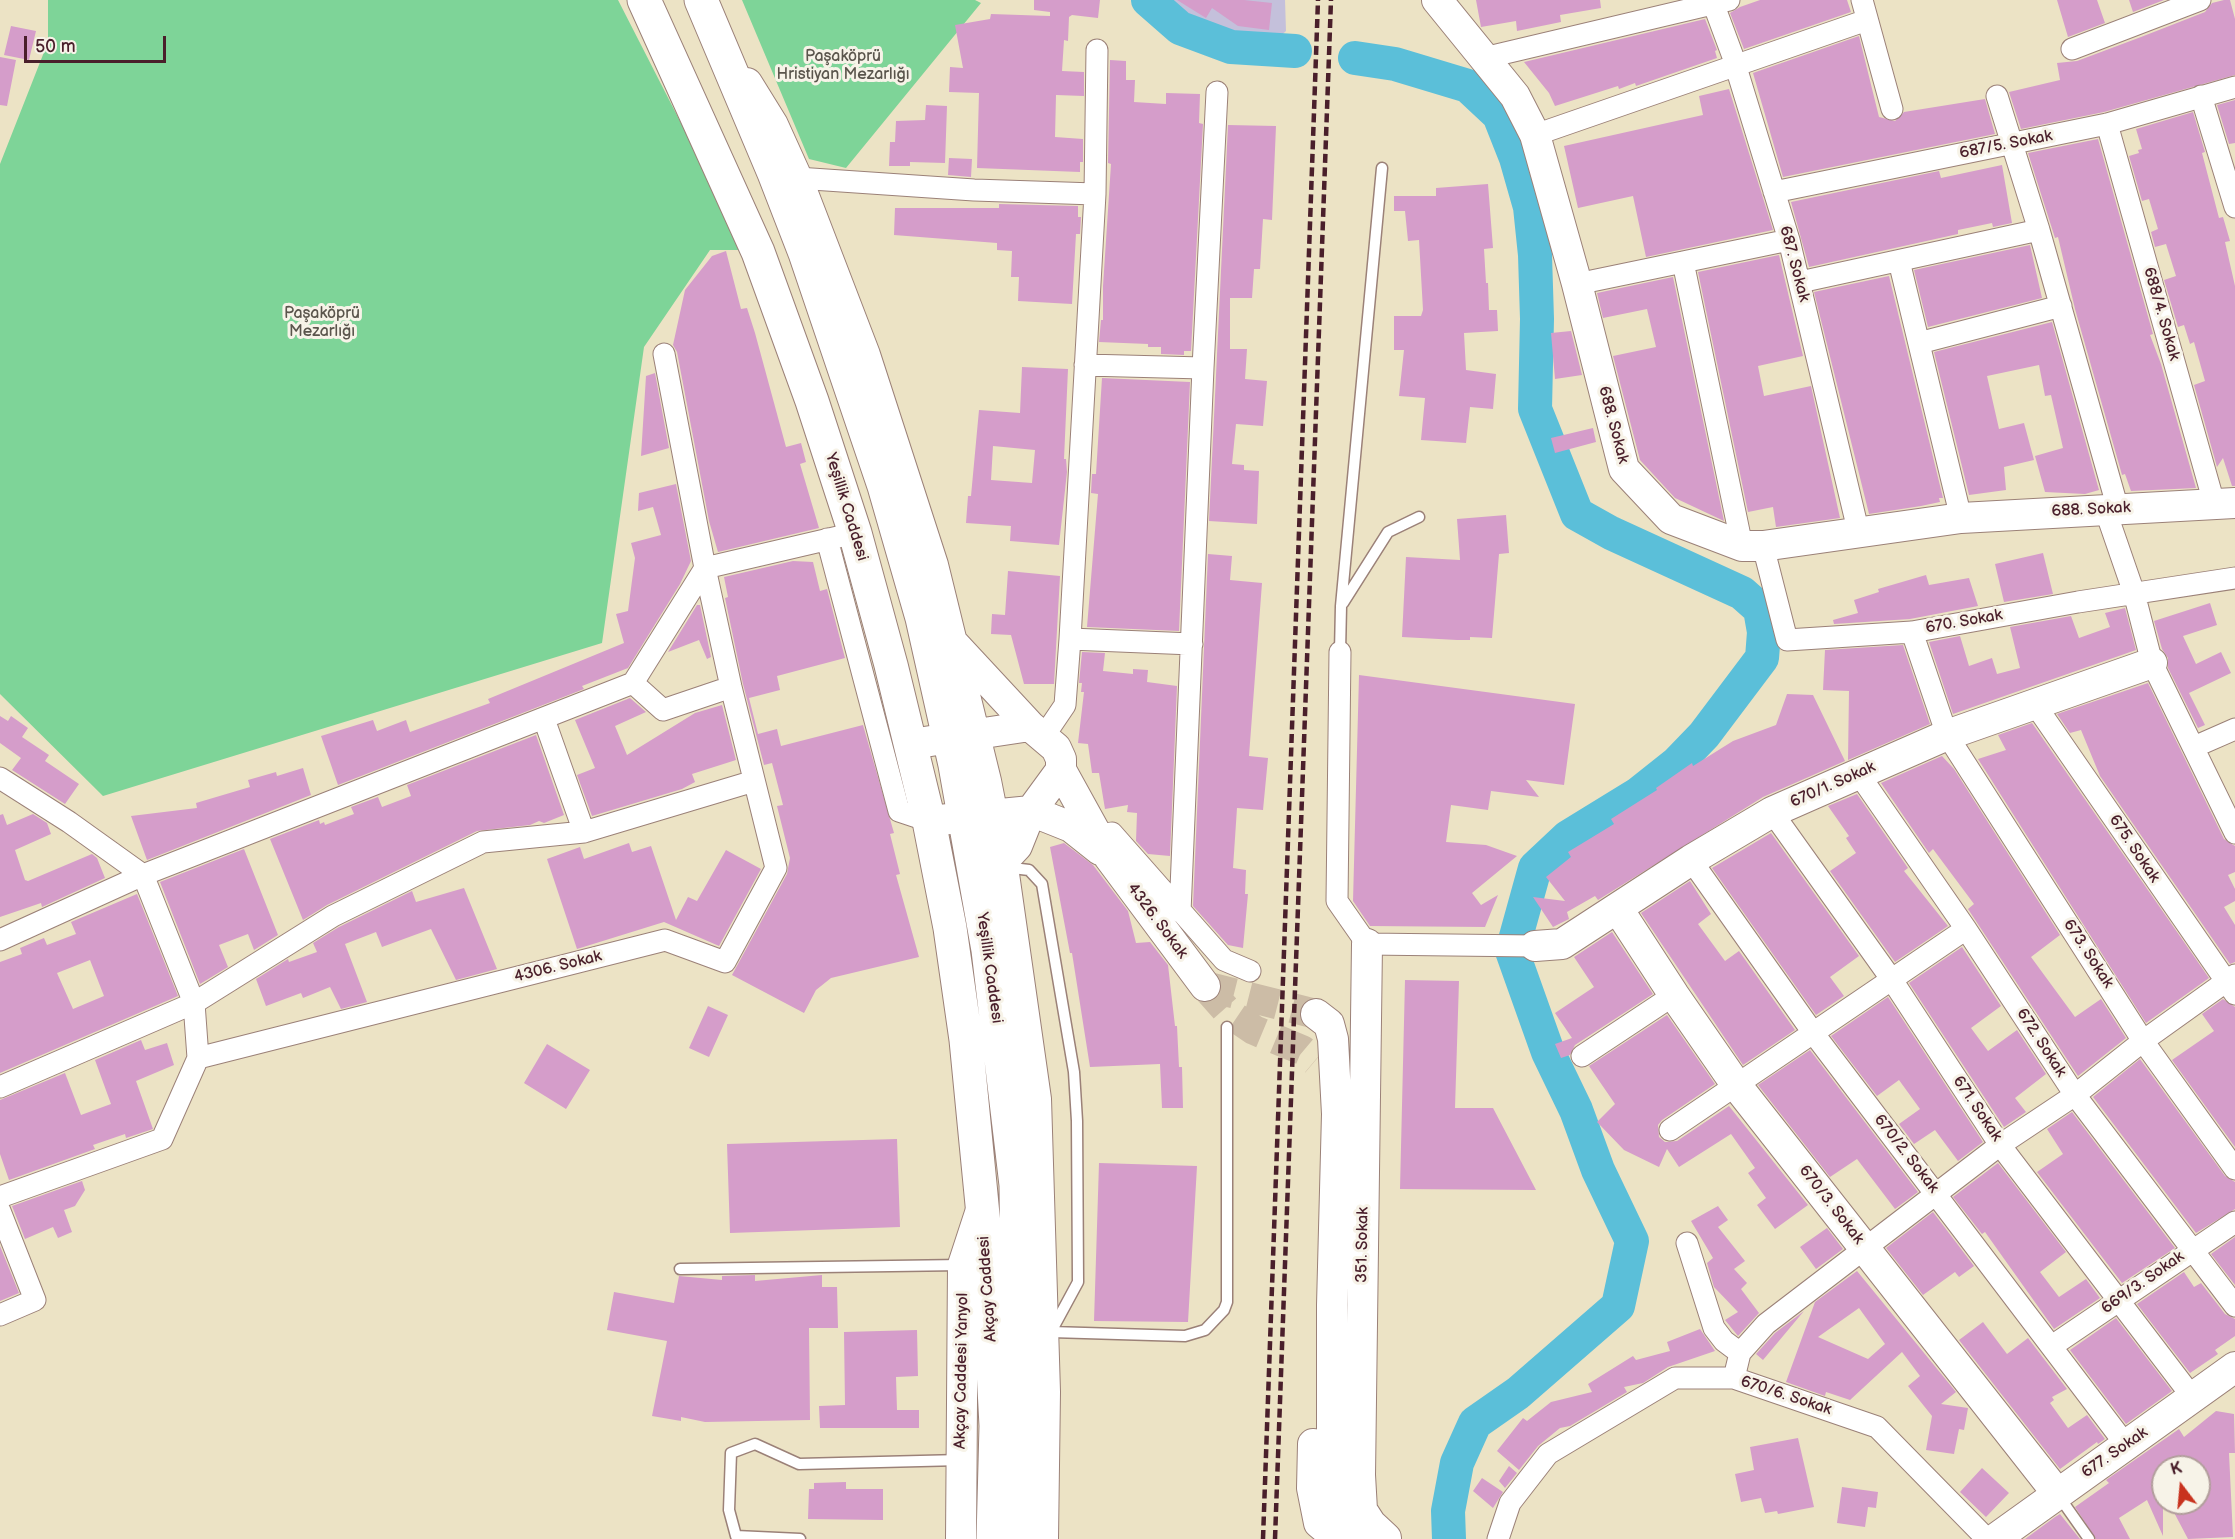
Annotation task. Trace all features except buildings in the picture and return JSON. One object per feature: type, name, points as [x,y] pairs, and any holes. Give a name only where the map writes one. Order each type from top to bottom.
[{"type":"highway","name":"Yeşillik Caddesi","points":[[644,0],[758,252],[812,401],[841,536],[911,744],[950,928],[966,1040]]},
{"type":"highway","name":"Yeşillik Caddesi","points":[[701,0],[805,253],[884,486],[922,618],[962,736],[978,815],[988,950],[999,1045]]},
{"type":"highway","name":"Akçay Caddesi","points":[[966,1040],[982,1207],[996,1426],[993,1539]]},
{"type":"highway","name":"Akçay Caddesi","points":[[999,1045],[1016,1185],[1017,1270],[1024,1353],[1024,1539]]},
{"type":"street","name":"688. Sokak","points":[[1437,0],[1515,96],[1535,135],[1577,284],[1624,469],[1671,519],[1752,546],[1859,534],[1961,518],[2225,503]]},
{"type":"street","points":[[2072,49],[2200,0]]},
{"type":"street","points":[[1484,58],[1718,2]]},
{"type":"street","name":"687. Sokak","points":[[1718,2],[1789,240],[1859,534]]},
{"type":"street","points":[[1535,135],[1736,66],[1864,10],[1892,109]]},
{"type":"street","points":[[714,30],[773,124],[797,178],[864,355],[933,565],[951,641],[962,736]]},
{"type":"street","points":[[911,744],[962,736],[1037,731],[1065,705],[1095,194],[1097,50]]},
{"type":"street","name":"687/5. Sokak","points":[[1774,192],[2107,124],[2235,87]]},
{"type":"street","points":[[1180,912],[1217,92]]},
{"type":"street","points":[[1998,96],[2061,306],[2152,663],[2235,833]]},
{"type":"street","points":[[2201,96],[2235,207]]},
{"type":"street","name":"688/4. Sokak","points":[[2107,124],[2225,503]]},
{"type":"street","points":[[797,178],[974,190],[1095,194]]},
{"type":"street","points":[[1800,282],[2039,230]]},
{"type":"street","points":[[1577,284],[1789,240]]},
{"type":"street","points":[[1899,261],[1961,518]]},
{"type":"street","points":[[1683,262],[1752,546]]},
{"type":"street","points":[[1919,343],[2061,306]]},
{"type":"street","points":[[0,1087],[194,1003],[333,916],[483,842],[584,832],[754,781],[730,687],[664,354]]},
{"type":"street","points":[[1085,365],[1203,368]]},
{"type":"street","points":[[0,940],[143,875],[633,683],[705,568],[841,536],[899,811],[929,821],[1031,811],[1071,827],[1104,846]]},
{"type":"street","name":"670. Sokak","points":[[1752,546],[1787,640],[1912,632],[2134,593],[2235,578]]},
{"type":"street","name":"673. Sokak","points":[[1912,632],[1947,735],[2143,1041],[2235,1169]]},
{"type":"street","points":[[1070,639],[1192,644]]},
{"type":"street","points":[[951,641],[1056,748],[1061,759],[1060,770],[1031,811],[1017,846],[1003,864]]},
{"type":"street","points":[[1340,651],[1337,901],[1367,944],[1535,946]]},
{"type":"street","name":"670/1. Sokak","points":[[1535,946],[1562,944],[1691,860],[1772,812],[1857,773],[1947,735],[2152,663]]},
{"type":"street","points":[[633,683],[663,710],[730,687]]},
{"type":"street","name":"675. Sokak","points":[[2034,703],[2232,984]]},
{"type":"street","points":[[544,719],[584,832]]},
{"type":"street","points":[[2194,747],[2235,729]]},
{"type":"street","points":[[1060,770],[1104,846]]},
{"type":"street","name":"672. Sokak","points":[[1857,773],[1966,929],[2075,1095],[2235,1306]]},
{"type":"street","points":[[0,778],[69,822],[143,875],[194,1003],[198,1058],[162,1139],[0,1197]]},
{"type":"street","name":"4306. Sokak","points":[[198,1058],[665,940],[725,962],[776,868],[754,781]]},
{"type":"street","name":"671. Sokak","points":[[1772,812],[1892,980],[2000,1145],[2193,1398]]},
{"type":"street","points":[[978,815],[1003,864],[1036,1099],[1047,1340],[1043,1539]]},
{"type":"street","points":[[1104,846],[1112,833],[1224,960],[1250,971]]},
{"type":"street","name":"4326. Sokak","points":[[1104,846],[1205,986]]},
{"type":"street","name":"670/2. Sokak","points":[[1691,860],[1814,1034],[2126,1445]]},
{"type":"street","name":"670/3. Sokak","points":[[1618,909],[1737,1086],[2057,1493]]},
{"type":"street","points":[[1670,1130],[1966,929]]},
{"type":"street","name":"351. Sokak","points":[[1367,944],[1360,1475],[1362,1510],[1371,1524],[1391,1538]]},
{"type":"street","points":[[1734,1378],[1740,1353],[1766,1324],[2000,1145],[2075,1095],[2143,1041],[2232,984]]},
{"type":"street","points":[[1582,1056],[1674,995]]},
{"type":"street","name":"351. Sokak","points":[[1316,1014],[1329,1024],[1333,1039],[1337,1114],[1332,1305],[1332,1475],[1339,1517],[1359,1531],[1391,1538]]},
{"type":"street","points":[[1316,1061],[1322,1109],[1317,1206],[1312,1488],[1325,1534]]},
{"type":"street","name":"Akçay Caddesi Yanyol","points":[[961,1539],[963,1264],[982,1207]]},
{"type":"street","points":[[0,1211],[35,1300],[0,1315]]},
{"type":"street","name":"669/3. Sokak","points":[[2052,1346],[2235,1222]]},
{"type":"street","points":[[1687,1243],[1714,1328],[1724,1341],[1740,1353]]},
{"type":"street","name":"677. Sokak","points":[[1995,1539],[2235,1367]]},
{"type":"street","name":"670/6. Sokak","points":[[1498,1539],[1510,1503],[1548,1454],[1675,1378],[1734,1378],[1877,1427],[1987,1539]]},
{"type":"lane","points":[[1340,651],[1341,606],[1382,168]]},
{"type":"lane","points":[[1341,606],[1388,532],[1419,517]]},
{"type":"lane","points":[[1003,864],[1029,870],[1042,885],[1074,1072],[1077,1122],[1078,1282],[1047,1340],[1185,1336],[1205,1330],[1224,1310],[1227,1302],[1227,1027]]},
{"type":"lane","points":[[680,1269],[963,1264]]},
{"type":"lane","points":[[800,1539],[736,1536],[729,1510],[731,1453],[755,1444],[799,1464],[962,1460]]},
{"type":"lane","points":[[2057,1493],[2089,1539]]},
{"type":"shaded area","points":[[1161,0],[1285,0],[1286,31],[1276,40],[1214,28],[1167,7]]},
{"type":"green space","name":"Paşaköprü Mezarlığı","points":[[48,0],[618,0],[746,250],[710,250],[644,347],[602,643],[103,796],[0,694],[0,164],[48,42]]},
{"type":"green space","name":"Paşaköprü Hristiyan Mezarlığı","points":[[742,0],[975,0],[981,3],[846,168],[809,159]]},
{"type":"waterway","points":[[1148,0],[1180,28],[1231,47],[1295,51]]},
{"type":"waterway","points":[[1355,58],[1395,64],[1468,86],[1499,115],[1516,158],[1530,207],[1535,255],[1537,319],[1535,409],[1577,514],[1611,533],[1742,593],[1760,609],[1764,632],[1762,658],[1704,735],[1677,763],[1638,794],[1568,837],[1535,868],[1512,951],[1548,1052],[1576,1110],[1598,1170],[1632,1241],[1618,1306],[1518,1393],[1475,1423],[1457,1463],[1448,1511],[1449,1539]]},
{"type":"tunnel","points":[[1205,986],[1229,1013],[1254,1030],[1302,1050],[1315,1061]]},
{"type":"tunnel","points":[[1205,986],[1316,1014]]},
{"type":"railway","points":[[1263,1539],[1318,0]]},
{"type":"railway","points":[[1275,1539],[1331,0]]}]
